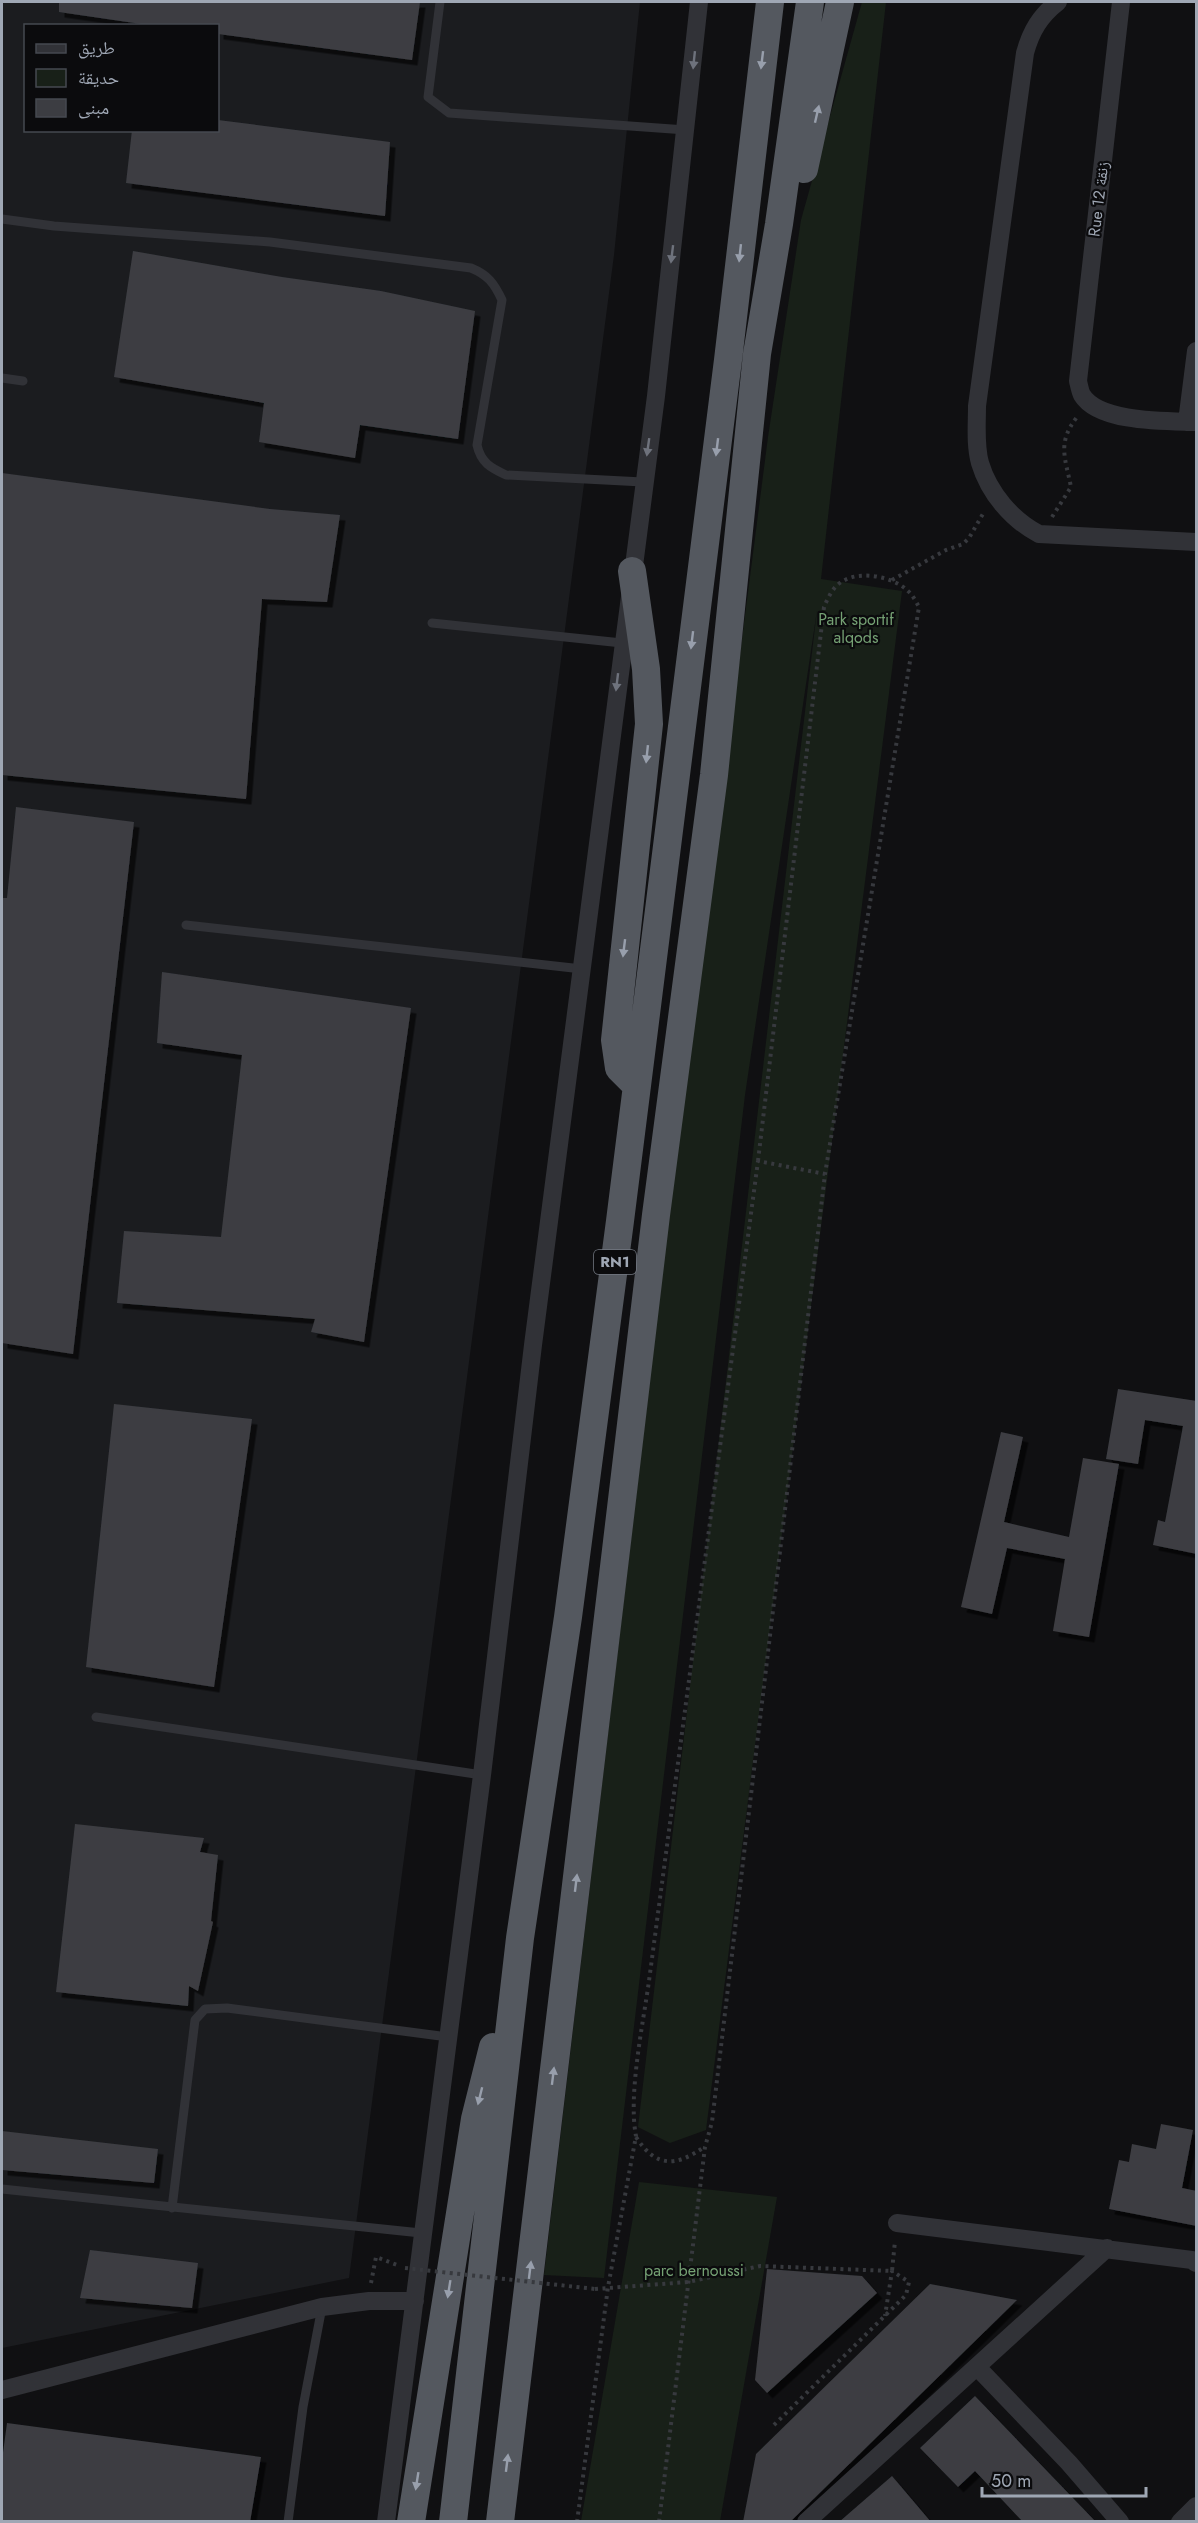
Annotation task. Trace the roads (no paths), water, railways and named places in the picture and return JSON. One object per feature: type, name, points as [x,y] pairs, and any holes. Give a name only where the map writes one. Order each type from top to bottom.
[{"type":"highway","name":"RN1","points":[[453,2522],[520,1938],[568,1617],[637,1086],[728,360],[770,2]]},
{"type":"highway","name":"RN1","points":[[500,2522],[654,1227],[714,775],[757,354],[779,224],[810,2]]},
{"type":"highway","points":[[757,354],[769,299],[788,237],[840,2]]},
{"type":"highway","points":[[632,571],[646,669],[649,724],[615,1040],[620,1068],[637,1086]]},
{"type":"highway","points":[[411,2522],[475,2119],[520,1938]]},
{"type":"street","points":[[386,2522],[415,2301],[421,2233],[482,1774],[533,1345],[644,482],[687,130],[699,2]]},
{"type":"street","points":[[1058,2],[1044,13],[1030,34],[1018,99],[977,406],[976,439],[980,464],[995,494],[1016,519],[1039,534],[1197,542]]},
{"type":"street","name":"Rue 12 زنقة","points":[[1121,2],[1078,381],[1086,399],[1099,409],[1116,416],[1192,422]]},
{"type":"street","points":[[1192,422],[1197,351]]},
{"type":"street","points":[[897,2223],[1107,2248],[1192,2260],[1197,2263]]},
{"type":"street","points":[[814,2519],[1107,2248]]},
{"type":"street","points":[[2,2390],[322,2307],[369,2301],[415,2301]]},
{"type":"street","points":[[977,2367],[1069,2463],[1120,2522]]},
{"type":"street","points":[[1180,2522],[1197,2506]]},
{"type":"lane","points":[[440,2],[428,97],[449,113],[687,130]]},
{"type":"lane","points":[[2,219],[54,226],[270,242],[471,268],[484,274],[494,283],[502,300],[477,446],[485,464],[506,475],[644,482]]},
{"type":"lane","points":[[2,378],[23,381]]},
{"type":"lane","points":[[432,623],[622,643]]},
{"type":"lane","points":[[186,925],[582,969]]},
{"type":"lane","points":[[96,1717],[482,1774]]},
{"type":"lane","points":[[172,2208],[195,2020],[205,2009],[227,2008],[448,2037]]},
{"type":"lane","points":[[2,2188],[421,2233]]},
{"type":"lane","points":[[288,2522],[303,2407],[322,2307]]},
{"type":"park label","name":"Park sportif alqods","points":[[856,628]]},
{"type":"park label","name":"parc bernoussi","points":[[694,2270]]}]
